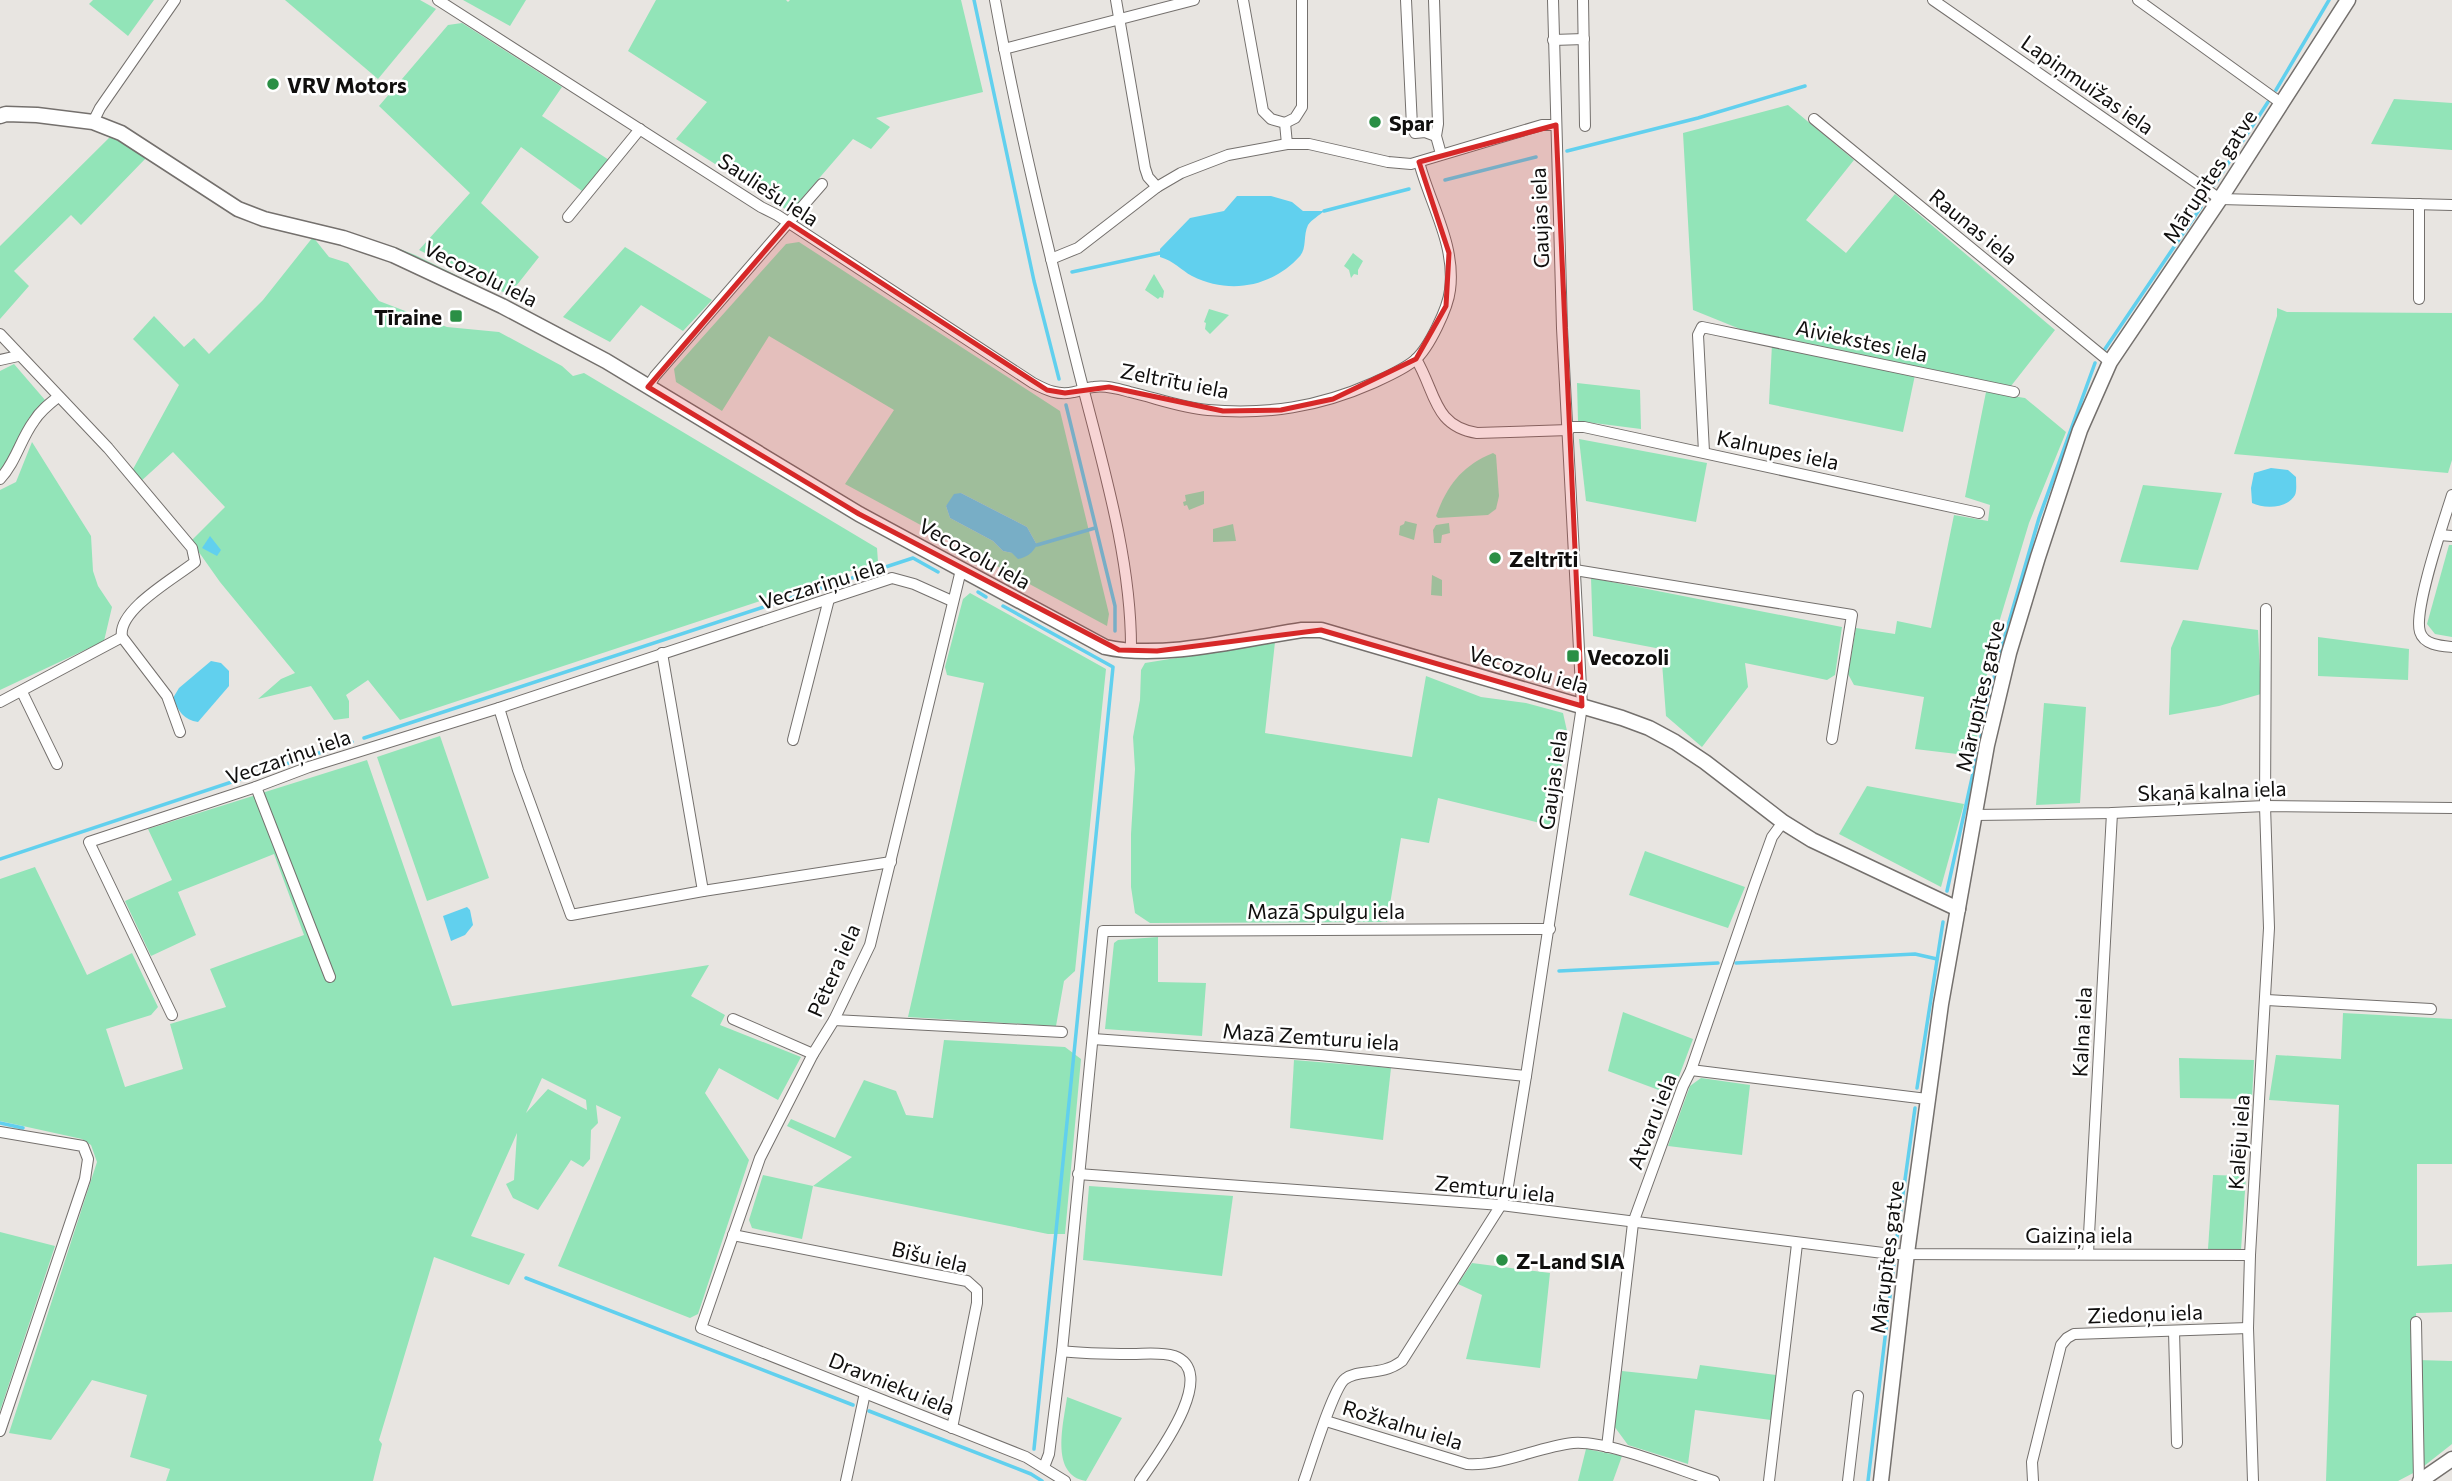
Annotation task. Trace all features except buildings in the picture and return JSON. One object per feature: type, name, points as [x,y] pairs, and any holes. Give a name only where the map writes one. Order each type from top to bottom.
[{"type":"street","points":[[93,122],[175,0]]},
{"type":"street","points":[[995,0],[1051,259],[1084,389],[1128,584],[1130,651]]},
{"type":"street","points":[[1116,0],[1145,168],[1148,177],[1157,187]]},
{"type":"street","points":[[1004,48],[1194,0]]},
{"type":"street","points":[[1243,0],[1263,111],[1271,119],[1285,123],[1295,118],[1302,107],[1302,0]]},
{"type":"street","points":[[1406,0],[1412,126],[1415,133],[1426,132],[1436,136]]},
{"type":"street","points":[[1434,0],[1438,124],[1436,136],[1441,154]]},
{"type":"street","name":"Gaujas iela","points":[[1304,1481],[1336,1392],[1345,1379],[1358,1374],[1391,1370],[1402,1362],[1501,1205],[1508,1186],[1582,706],[1562,328],[1553,0]]},
{"type":"street","points":[[1583,0],[1585,126]]},
{"type":"street","name":"Lapiņmuižas iela","points":[[1933,0],[2220,200]]},
{"type":"street","points":[[2138,0],[2281,103]]},
{"type":"street","name":"Mārupītes gatve","points":[[1881,1481],[1927,1099],[1958,909],[1974,815],[2003,679],[2038,556],[2080,430],[2110,362],[2220,200],[2347,0]]},
{"type":"street","name":"Sauliešu iela","points":[[445,2],[1033,383],[1057,393],[1073,393],[1084,389]]},
{"type":"street","points":[[1553,40],[1584,39]]},
{"type":"street","name":"Vecozolu iela","points":[[0,116],[26,115],[93,122],[121,133],[238,209],[264,219],[343,238],[393,255],[570,341],[804,483],[1105,647],[1130,651],[1166,650],[1302,630],[1321,630],[1582,706],[1640,724],[1675,742],[1783,822],[1812,839],[1958,909]]},
{"type":"street","name":"Raunas iela","points":[[1814,119],[2110,362]]},
{"type":"street","points":[[1285,123],[1287,144]]},
{"type":"street","points":[[1051,259],[1078,248],[1157,187],[1181,173],[1228,155],[1287,144],[1309,144],[1388,162],[1411,164],[1542,125],[1556,125]]},
{"type":"street","points":[[568,217],[640,129]]},
{"type":"street","name":"Zeltrītu iela","points":[[1084,389],[1109,387],[1204,410],[1281,410],[1342,396],[1384,378],[1416,359],[1446,306],[1451,272],[1444,234],[1419,162]]},
{"type":"street","points":[[648,387],[822,184]]},
{"type":"street","points":[[2220,200],[2452,205]]},
{"type":"street","points":[[2419,204],[2419,299]]},
{"type":"street","name":"Aiviekstes iela","points":[[1704,452],[1698,335],[1702,327],[2014,392]]},
{"type":"street","points":[[0,334],[108,448],[192,548],[195,562],[130,612],[121,630],[122,637],[167,696],[180,732]]},
{"type":"street","points":[[0,360],[18,356]]},
{"type":"street","name":"Kalnupes iela","points":[[1416,359],[1440,412],[1448,423],[1462,431],[1477,433],[1584,428],[1979,513]]},
{"type":"street","points":[[0,479],[10,468],[32,422],[58,397]]},
{"type":"street","points":[[2452,495],[2420,606],[2420,633],[2427,641],[2452,647]]},
{"type":"street","points":[[2440,535],[2452,537]]},
{"type":"street","points":[[1575,569],[1852,615],[1832,739]]},
{"type":"street","name":"Pētera iela","points":[[701,1328],[760,1158],[813,1054],[834,1020],[870,945],[961,570]]},
{"type":"street","name":"Veczariņu iela","points":[[172,1015],[89,842],[309,767],[499,708],[892,578],[914,584],[952,601]]},
{"type":"street","points":[[793,740],[829,599]]},
{"type":"street","name":"Kalēju iela","points":[[2253,1481],[2248,1328],[2250,1255],[2267,1000],[2269,928],[2265,806],[2266,609]]},
{"type":"street","points":[[0,702],[122,637]]},
{"type":"street","points":[[662,653],[703,891]]},
{"type":"street","points":[[22,692],[57,764]]},
{"type":"street","points":[[499,708],[518,770],[571,915],[703,891],[891,862]]},
{"type":"street","points":[[256,787],[330,977]]},
{"type":"street","name":"Skaņā kalna iela","points":[[1974,815],[2112,813],[2265,806],[2452,808]]},
{"type":"street","name":"Kalna iela","points":[[2088,1254],[2112,813]]},
{"type":"street","name":"Atvaru iela","points":[[1607,1447],[1633,1223],[1691,1070],[1772,837],[1783,822]]},
{"type":"street","name":"Mazā Spulgu iela","points":[[1093,1039],[1103,931],[1549,929]]},
{"type":"street","points":[[2267,1000],[2431,1009]]},
{"type":"street","points":[[733,1019],[813,1054]]},
{"type":"street","points":[[834,1020],[1062,1032]]},
{"type":"street","points":[[1044,1467],[1049,1454],[1062,1351],[1093,1039]]},
{"type":"street","name":"Mazā Zemturu iela","points":[[1093,1039],[1320,1055],[1526,1076]]},
{"type":"street","points":[[1691,1070],[1927,1099]]},
{"type":"street","points":[[0,1132],[83,1146],[88,1159],[85,1179],[0,1431]]},
{"type":"street","name":"Zemturu iela","points":[[1078,1174],[1501,1205],[1797,1244],[1880,1253],[1907,1253]]},
{"type":"street","name":"Bišu iela","points":[[733,1235],[967,1282],[977,1290],[977,1303],[952,1428]]},
{"type":"street","points":[[1769,1481],[1797,1244]]},
{"type":"street","name":"Gaiziņa iela","points":[[1907,1253],[2250,1255]]},
{"type":"street","points":[[2416,1322],[2420,1481]]},
{"type":"street","name":"Dravnieku iela","points":[[701,1328],[1026,1457],[1065,1481]]},
{"type":"street","name":"Ziedoņu iela","points":[[2034,1481],[2032,1462],[2035,1449],[2061,1345],[2067,1338],[2074,1334],[2248,1328]]},
{"type":"street","points":[[2174,1332],[2177,1443]]},
{"type":"street","points":[[1062,1351],[1158,1354],[1177,1357],[1189,1370],[1185,1411],[1140,1481]]},
{"type":"street","points":[[846,1481],[865,1393]]},
{"type":"street","points":[[1848,1481],[1858,1396]]},
{"type":"street","name":"Rožkalnu iela","points":[[1326,1421],[1467,1464],[1485,1465],[1557,1445],[1576,1443],[1607,1447],[1714,1481]]},
{"type":"street","points":[[2420,1481],[2452,1459]]},
{"type":"highlighted area","points":[[1556,125],[1582,706],[1321,630],[1157,651],[1119,650],[859,514],[648,387],[789,223],[1047,390],[1065,393],[1109,387],[1223,411],[1281,410],[1333,399],[1416,359],[1446,306],[1449,253],[1419,162]]},
{"type":"green space","points":[[93,0],[154,0],[128,36],[89,4]]},
{"type":"green space","points":[[285,0],[420,0],[436,9],[378,79]]},
{"type":"green space","points":[[463,0],[526,0],[510,26]]},
{"type":"green space","points":[[656,0],[961,0],[983,92],[876,118],[890,127],[871,149],[853,139],[790,212],[676,139],[707,102],[628,51]]},
{"type":"green space","points":[[462,23],[562,87],[542,116],[609,160],[582,191],[521,147],[481,203],[539,257],[509,295],[419,250],[470,193],[379,106],[448,25]]},
{"type":"green space","points":[[2394,99],[2452,103],[2452,150],[2371,144]]},
{"type":"green space","points":[[1788,105],[1854,160],[1806,220],[1846,253],[1895,194],[2055,330],[2011,386],[1740,329],[1693,310],[1683,133]]},
{"type":"green space","points":[[111,136],[146,158],[81,225],[71,215],[14,271],[29,286],[0,319],[0,246]]},
{"type":"green space","points":[[313,237],[329,257],[348,263],[379,301],[447,327],[499,332],[562,366],[573,376],[584,373],[877,548],[878,562],[400,720],[368,680],[346,695],[349,701],[349,718],[334,720],[311,686],[258,699],[281,679],[295,673],[220,582],[191,541],[225,507],[173,452],[140,482],[132,471],[179,385],[133,339],[154,316],[184,347],[194,338],[209,354],[263,300]]},
{"type":"green space","points":[[799,242],[1060,411],[1109,614],[1107,626],[845,484],[894,410],[769,336],[722,411],[676,382],[674,369],[786,244]],"holes":[[[961,493],[1027,527],[1037,545],[1012,553],[1003,551],[993,541],[950,518],[946,506]]]},
{"type":"green space","points":[[392,246],[505,299],[501,300],[392,249]]},
{"type":"green space","points":[[625,247],[712,300],[683,331],[641,305],[610,342],[563,317]]},
{"type":"green space","points":[[1353,253],[1363,261],[1358,275],[1354,274],[1351,278],[1349,270],[1344,266]]},
{"type":"green space","points":[[1154,274],[1164,291],[1163,298],[1158,299],[1145,290]]},
{"type":"green space","points":[[2277,308],[2287,312],[2452,313],[2452,460],[2448,473],[2234,454],[2277,316]]},
{"type":"green space","points":[[1209,309],[1229,315],[1210,334],[1205,329],[1204,322]]},
{"type":"green space","points":[[1772,344],[1915,375],[1903,432],[1769,404]]},
{"type":"green space","points":[[14,364],[45,400],[29,418],[0,470],[0,371]]},
{"type":"green space","points":[[1577,383],[1640,390],[1641,429],[1578,421]]},
{"type":"green space","points":[[1986,392],[2025,398],[2066,432],[2029,523],[1991,649],[1974,756],[1915,749],[1924,697],[1854,685],[1848,674],[1856,628],[1895,634],[1897,621],[1931,628],[1954,515],[1988,521],[1990,505],[1965,497]]},
{"type":"green space","points":[[1579,439],[1707,463],[1696,522],[1586,501]]},
{"type":"green space","points":[[32,442],[91,536],[93,571],[98,586],[112,607],[104,641],[0,690],[0,490],[16,482]]},
{"type":"green space","points":[[1493,453],[1496,455],[1499,496],[1496,509],[1488,515],[1438,518],[1436,516],[1440,505],[1457,477]]},
{"type":"green space","points":[[2143,485],[2222,493],[2198,570],[2120,562]]},
{"type":"green space","points":[[1204,491],[1204,504],[1189,510],[1187,505],[1184,506],[1185,495]]},
{"type":"green space","points":[[1405,521],[1417,524],[1414,540],[1399,535],[1400,526]]},
{"type":"green space","points":[[1449,523],[1450,533],[1442,535],[1441,543],[1434,543],[1433,530],[1436,525]]},
{"type":"green space","points":[[1233,524],[1236,541],[1213,542],[1213,529]]},
{"type":"green space","points":[[2449,545],[2452,545],[2452,637],[2435,634],[2427,624]]},
{"type":"green space","points":[[1432,575],[1442,580],[1442,596],[1431,595]]},
{"type":"green space","points":[[1591,578],[1842,627],[1835,675],[1827,680],[1745,663],[1748,687],[1702,747],[1666,716],[1661,649],[1593,636]]},
{"type":"green space","points":[[970,593],[1106,669],[1075,971],[1064,981],[1056,1026],[908,1017],[984,683],[947,675],[945,667],[963,599]]},
{"type":"green space","points":[[2183,620],[2258,630],[2261,694],[2219,706],[2169,715],[2171,648]]},
{"type":"green space","points":[[2318,637],[2409,649],[2408,680],[2318,676]]},
{"type":"green space","points":[[1275,642],[1265,733],[1412,757],[1426,676],[1481,697],[1526,703],[1563,713],[1567,731],[1552,826],[1438,798],[1429,843],[1401,838],[1387,922],[1150,923],[1135,913],[1131,887],[1135,769],[1133,737],[1140,700],[1141,670],[1145,663]]},
{"type":"green space","points":[[2044,703],[2086,707],[2080,803],[2036,805]]},
{"type":"green space","points":[[440,736],[489,878],[427,901],[377,757]]},
{"type":"green space","points":[[367,760],[452,1006],[709,965],[691,996],[725,1015],[720,1025],[801,1057],[778,1100],[719,1068],[705,1093],[749,1160],[698,1314],[690,1318],[558,1266],[621,1117],[596,1105],[598,1123],[591,1130],[590,1159],[583,1167],[571,1160],[538,1210],[513,1198],[506,1184],[514,1180],[517,1133],[471,1236],[525,1254],[509,1285],[434,1257],[379,1440],[382,1444],[373,1481],[166,1481],[170,1469],[130,1457],[147,1395],[92,1380],[51,1440],[9,1433],[97,1162],[91,1145],[82,1139],[0,1121],[0,879],[35,867],[87,975],[132,953],[158,1007],[151,1015],[106,1029],[125,1087],[183,1069],[170,1024],[226,1007],[210,969],[304,935],[274,854],[178,892],[196,935],[151,956],[125,901],[172,880],[148,829]],"holes":[[[542,1078],[586,1100],[587,1110],[548,1089],[526,1113]]]},
{"type":"green space","points":[[1867,786],[1964,804],[1941,887],[1839,834]]},
{"type":"green space","points":[[1645,851],[1745,887],[1728,928],[1629,895]]},
{"type":"green space","points":[[1158,937],[1158,982],[1206,983],[1202,1036],[1105,1029],[1114,943],[1118,940]]},
{"type":"green space","points":[[1623,1012],[1693,1039],[1672,1095],[1608,1071]]},
{"type":"green space","points":[[2343,1013],[2452,1019],[2452,1164],[2417,1164],[2417,1266],[2452,1264],[2452,1312],[2416,1313],[2418,1360],[2452,1361],[2452,1444],[2419,1470],[2398,1481],[2326,1481],[2339,1105],[2269,1100],[2276,1055],[2341,1059]]},
{"type":"green space","points":[[944,1040],[1065,1047],[1081,1059],[1065,1234],[1048,1234],[813,1186],[852,1157],[787,1126],[791,1119],[835,1138],[864,1080],[896,1091],[906,1115],[933,1118]]},
{"type":"green space","points":[[2179,1058],[2254,1060],[2252,1099],[2180,1098]]},
{"type":"green space","points":[[1294,1060],[1391,1068],[1383,1140],[1290,1128]]},
{"type":"green space","points":[[1701,1078],[1750,1085],[1742,1155],[1668,1146],[1690,1086]]},
{"type":"green space","points":[[763,1175],[813,1186],[802,1239],[752,1228],[749,1220]]},
{"type":"green space","points":[[2213,1175],[2246,1176],[2241,1250],[2208,1249]]},
{"type":"green space","points":[[1089,1186],[1233,1196],[1222,1276],[1083,1260]]},
{"type":"green space","points":[[0,1232],[55,1246],[0,1411]]},
{"type":"green space","points":[[1472,1263],[1550,1273],[1540,1368],[1466,1359],[1482,1295],[1458,1284]]},
{"type":"green space","points":[[1700,1365],[1776,1375],[1771,1420],[1695,1410],[1688,1464],[1628,1445],[1614,1426],[1622,1371],[1697,1379]]},
{"type":"green space","points":[[1067,1397],[1122,1418],[1086,1481],[1074,1477],[1063,1458],[1062,1433]]},
{"type":"green space","points":[[1586,1449],[1622,1456],[1613,1481],[1578,1481]]},
{"type":"water","points":[[1237,196],[1271,196],[1292,202],[1303,211],[1324,211],[1308,225],[1304,249],[1289,267],[1264,281],[1250,285],[1206,282],[1160,257],[1160,249],[1190,218],[1224,211]]},
{"type":"water","points":[[2271,468],[2288,470],[2296,477],[2295,495],[2281,505],[2263,506],[2252,503],[2254,473]]},
{"type":"water","points":[[961,493],[1027,527],[1037,545],[1027,556],[1018,559],[1012,553],[1003,551],[993,541],[950,518],[946,506],[954,494]]},
{"type":"water","points":[[210,536],[221,550],[217,556],[202,548]]},
{"type":"water","points":[[211,661],[221,663],[229,671],[229,686],[198,722],[193,721],[182,714],[173,698],[179,688]]},
{"type":"water","points":[[467,907],[473,925],[465,935],[451,941],[443,916]]},
{"type":"waterway","points":[[974,0],[1034,281],[1059,379]]},
{"type":"waterway","points":[[2276,90],[2329,0]]},
{"type":"waterway","points":[[1567,151],[1698,118],[1805,86]]},
{"type":"waterway","points":[[2214,185],[2268,102]]},
{"type":"waterway","points":[[1445,180],[1536,157]]},
{"type":"waterway","points":[[1324,211],[1409,189]]},
{"type":"waterway","points":[[2105,349],[2201,207]]},
{"type":"waterway","points":[[1072,272],[1160,253]]},
{"type":"waterway","points":[[1947,891],[1998,660],[2039,518],[2095,363]]},
{"type":"waterway","points":[[1066,405],[1115,606],[1115,631]]},
{"type":"waterway","points":[[1037,545],[1095,528]]},
{"type":"waterway","points":[[364,738],[913,558],[938,572]]},
{"type":"waterway","points":[[978,592],[986,597]]},
{"type":"waterway","points":[[1003,606],[1113,667],[1034,1449]]},
{"type":"waterway","points":[[0,859],[352,742]]},
{"type":"waterway","points":[[1917,1088],[1943,922]]},
{"type":"waterway","points":[[1736,963],[1915,954],[1937,959]]},
{"type":"waterway","points":[[1559,971],[1718,963]]},
{"type":"waterway","points":[[1896,1244],[1915,1108]]},
{"type":"waterway","points":[[0,1123],[23,1128]]},
{"type":"waterway","points":[[1868,1481],[1894,1262]]},
{"type":"waterway","points":[[526,1278],[853,1405]]},
{"type":"waterway","points":[[869,1411],[1031,1474],[1042,1481]]},
{"type":"place","name":"VRV Motors","points":[[273,84]]},
{"type":"place","name":"Spar","points":[[1375,122]]},
{"type":"place","name":"Tīraine","points":[[456,316]]},
{"type":"place","name":"Zeltrīti","points":[[1495,558]]},
{"type":"place","name":"Vecozoli","points":[[1573,656]]},
{"type":"place","name":"Z-Land SIA","points":[[1502,1260]]}]
